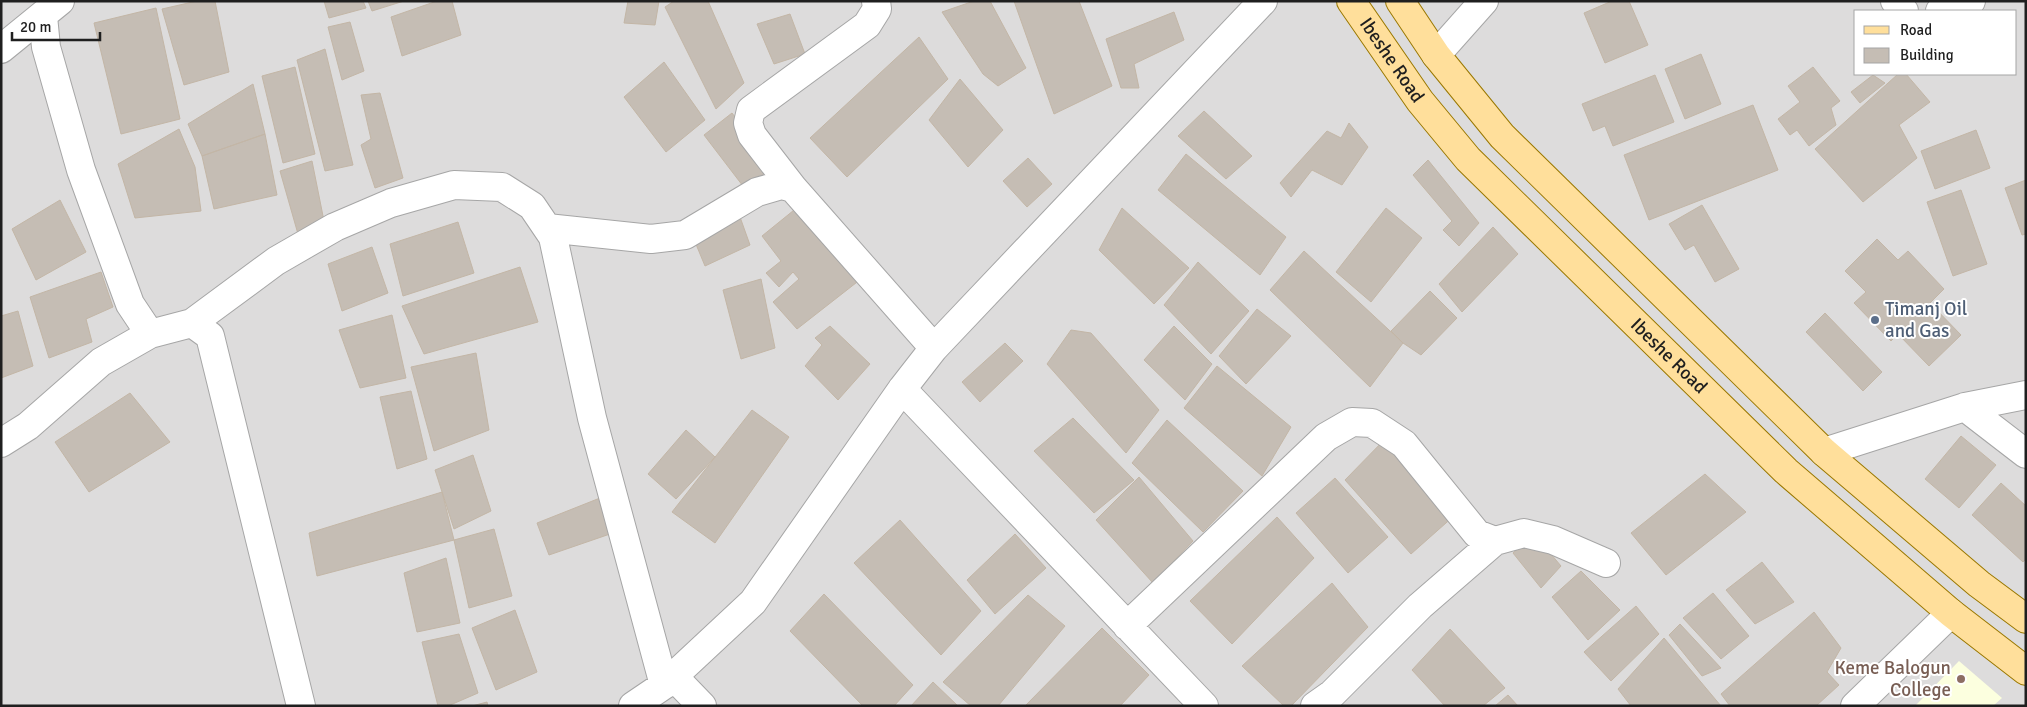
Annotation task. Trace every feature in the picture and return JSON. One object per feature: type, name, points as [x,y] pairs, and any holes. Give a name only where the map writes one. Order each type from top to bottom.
[{"type":"main road","name":"Ibeshe Road","points":[[1351,1],[1420,101],[1468,159],[1786,471],[1951,613],[2026,671]]},
{"type":"main road","name":"Ibeshe Road","points":[[1400,1],[1436,55],[1502,136],[1824,452],[1979,584],[2026,619]]},
{"type":"street","points":[[876,1],[877,9],[866,25],[751,110],[748,123],[752,135],[793,188],[934,348]]},
{"type":"street","points":[[633,706],[668,681],[753,602],[902,389],[934,348],[1263,1]]},
{"type":"street","points":[[1436,55],[1484,1]]},
{"type":"street","points":[[1943,10],[1971,1]]},
{"type":"street","points":[[1,49],[52,8]]},
{"type":"street","points":[[52,8],[46,47],[81,170],[130,304],[150,334]]},
{"type":"street","points":[[1,443],[28,426],[101,362],[150,334],[192,323],[276,261],[335,227],[391,203],[454,185],[502,187],[532,206],[553,238],[592,418],[668,681],[702,706]]},
{"type":"street","points":[[547,228],[652,238],[685,235],[757,192],[781,185],[793,188]]},
{"type":"street","points":[[192,323],[210,336],[301,706]]},
{"type":"street","points":[[902,389],[1204,706]]},
{"type":"street","points":[[1824,452],[1965,407],[2026,395]]},
{"type":"street","points":[[1965,407],[2026,454]]},
{"type":"street","points":[[1127,626],[1326,437],[1352,422],[1372,423],[1404,444],[1478,534],[1495,541]]},
{"type":"street","points":[[1315,706],[1332,694],[1420,606],[1495,541],[1524,533],[1553,540],[1606,563]]},
{"type":"street","points":[[1855,706],[1951,613]]},
{"type":"shaded area","points":[[1,1],[2026,1],[2026,706],[1,706]]},
{"type":"shaded area","name":"Keme Balogun College","points":[[1959,661],[2002,698],[1993,706],[1915,706]]},
{"type":"building","points":[[197,1],[215,1],[229,72],[184,85],[162,9]]},
{"type":"building","points":[[324,1],[363,1],[366,8],[329,18]]},
{"type":"building","points":[[368,1],[404,1],[372,11]]},
{"type":"building","points":[[437,1],[452,1],[461,35],[402,56],[391,17]]},
{"type":"building","points":[[628,1],[659,1],[655,25],[624,23]]},
{"type":"building","points":[[674,1],[708,1],[744,83],[716,109],[665,7]]},
{"type":"building","points":[[974,1],[990,1],[1026,68],[998,86],[983,74],[942,12]]},
{"type":"building","points":[[1014,1],[1079,1],[1112,86],[1054,114]]},
{"type":"building","points":[[1612,1],[1629,1],[1648,45],[1605,63],[1584,13]]},
{"type":"building","points":[[156,8],[180,119],[121,134],[94,23]]},
{"type":"building","points":[[1174,12],[1184,40],[1134,64],[1139,88],[1121,88],[1106,39]]},
{"type":"building","points":[[790,14],[805,54],[774,64],[757,24]]},
{"type":"building","points":[[350,22],[364,71],[342,80],[328,27]]},
{"type":"building","points":[[919,37],[948,79],[847,177],[810,138]]},
{"type":"building","points":[[325,49],[353,165],[325,171],[297,60]]},
{"type":"building","points":[[1701,54],[1721,104],[1685,119],[1665,69]]},
{"type":"building","points":[[664,62],[705,120],[666,152],[624,97]]},
{"type":"building","points":[[295,67],[315,154],[283,163],[262,76]]},
{"type":"building","points":[[1813,67],[1840,101],[1831,108],[1836,125],[1809,146],[1797,130],[1790,135],[1778,119],[1800,102],[1788,86]]},
{"type":"building","points":[[1655,75],[1674,122],[1613,146],[1605,126],[1593,131],[1582,104]]},
{"type":"building","points":[[1873,75],[1885,83],[1860,103],[1851,92]]},
{"type":"building","points":[[1897,75],[1907,75],[1930,102],[1899,125],[1917,158],[1863,202],[1815,149]]},
{"type":"building","points":[[960,79],[1003,130],[968,167],[929,120]]},
{"type":"building","points":[[253,84],[265,134],[202,156],[188,124]]},
{"type":"building","points":[[380,93],[403,178],[375,188],[361,145],[371,139],[361,95]]},
{"type":"building","points":[[1753,105],[1778,170],[1649,220],[1624,155]]},
{"type":"building","points":[[1204,111],[1252,156],[1226,179],[1178,136]]},
{"type":"building","points":[[732,113],[774,168],[746,190],[704,135]]},
{"type":"building","points":[[1349,123],[1368,147],[1342,185],[1312,170],[1291,197],[1280,183],[1327,131],[1341,138]]},
{"type":"building","points":[[179,129],[195,167],[201,211],[135,218],[118,164]]},
{"type":"building","points":[[1976,130],[1990,168],[1935,189],[1921,151]]},
{"type":"building","points":[[265,134],[277,195],[214,209],[202,156]]},
{"type":"building","points":[[1186,154],[1286,237],[1260,275],[1158,190]]},
{"type":"building","points":[[1028,158],[1052,184],[1027,207],[1003,181]]},
{"type":"building","points":[[1428,160],[1479,223],[1459,246],[1443,230],[1452,221],[1413,175]]},
{"type":"building","points":[[312,161],[324,221],[298,234],[280,171]]},
{"type":"building","points":[[2026,180],[2026,234],[2022,235],[2005,188]]},
{"type":"building","points":[[1961,190],[1987,264],[1953,276],[1927,202]]},
{"type":"building","points":[[60,200],[86,252],[36,280],[12,229]]},
{"type":"building","points":[[1702,205],[1739,269],[1715,282],[1694,245],[1685,250],[1669,224]]},
{"type":"building","points":[[799,206],[861,279],[797,329],[773,302],[799,279],[793,272],[779,287],[766,273],[781,261],[762,236]]},
{"type":"building","points":[[1122,208],[1189,268],[1154,304],[1099,250]]},
{"type":"building","points":[[1386,208],[1422,238],[1371,302],[1336,272]]},
{"type":"building","points":[[740,217],[750,245],[705,266],[693,237]]},
{"type":"building","points":[[458,222],[474,273],[403,296],[390,244]]},
{"type":"building","points":[[1493,227],[1518,254],[1462,312],[1439,284]]},
{"type":"building","points":[[1877,239],[1898,260],[1908,251],[1944,289],[1930,303],[1961,335],[1929,366],[1898,334],[1891,341],[1854,303],[1866,292],[1845,271]]},
{"type":"building","points":[[372,247],[388,293],[342,311],[328,264]]},
{"type":"building","points":[[1304,251],[1403,343],[1370,387],[1270,290]]},
{"type":"building","points":[[1198,262],[1249,311],[1211,354],[1164,305]]},
{"type":"building","points":[[520,267],[538,322],[424,354],[402,306]]},
{"type":"building","points":[[101,272],[113,307],[86,319],[92,342],[49,358],[30,297]]},
{"type":"building","points":[[761,279],[775,348],[741,359],[723,290]]},
{"type":"building","points":[[1430,291],[1457,318],[1421,355],[1403,343],[1391,331]]},
{"type":"building","points":[[1257,309],[1291,336],[1246,384],[1219,356]]},
{"type":"building","points":[[18,311],[33,366],[1,378],[1,316]]},
{"type":"building","points":[[1825,313],[1882,372],[1863,391],[1806,332]]},
{"type":"building","points":[[392,315],[406,378],[360,388],[339,330]]},
{"type":"building","points":[[830,326],[870,364],[838,400],[805,366],[822,345],[815,338]]},
{"type":"building","points":[[1174,326],[1212,364],[1185,400],[1144,360]]},
{"type":"building","points":[[1071,330],[1091,333],[1159,410],[1126,453],[1047,364]]},
{"type":"building","points":[[1005,343],[1023,361],[980,402],[962,382]]},
{"type":"building","points":[[476,353],[489,430],[434,451],[411,367]]},
{"type":"building","points":[[1217,366],[1291,427],[1262,476],[1184,408]]},
{"type":"building","points":[[411,391],[427,459],[397,469],[380,397]]},
{"type":"building","points":[[130,393],[170,442],[89,492],[55,442]]},
{"type":"building","points":[[752,410],[789,437],[715,543],[672,512]]},
{"type":"building","points":[[1073,418],[1134,480],[1094,513],[1034,451]]},
{"type":"building","points":[[1167,420],[1243,491],[1203,532],[1132,463]]},
{"type":"building","points":[[686,430],[715,457],[676,499],[648,474]]},
{"type":"building","points":[[1961,436],[1996,465],[1959,508],[1925,479]]},
{"type":"building","points":[[1387,437],[1455,515],[1411,554],[1345,480]]},
{"type":"building","points":[[473,455],[491,511],[454,529],[435,470]]},
{"type":"building","points":[[1705,474],[1746,512],[1666,575],[1631,533]]},
{"type":"building","points":[[1139,477],[1193,541],[1153,583],[1096,520]]},
{"type":"building","points":[[1335,478],[1388,537],[1348,573],[1296,513]]},
{"type":"building","points":[[2001,483],[2026,506],[2026,559],[2023,562],[1972,515]]},
{"type":"building","points":[[442,492],[454,540],[317,576],[309,533]]},
{"type":"building","points":[[600,498],[610,534],[549,555],[537,523]]},
{"type":"building","points":[[1277,517],[1314,558],[1232,644],[1190,601]]},
{"type":"building","points":[[900,520],[981,611],[941,655],[854,563]]},
{"type":"building","points":[[494,529],[512,596],[469,608],[454,540]]},
{"type":"building","points":[[1015,534],[1046,568],[995,614],[967,580]]},
{"type":"building","points":[[1534,534],[1561,566],[1541,588],[1513,553]]},
{"type":"building","points":[[446,558],[460,623],[417,632],[404,573]]},
{"type":"building","points":[[1762,562],[1794,602],[1755,624],[1726,590]]},
{"type":"building","points":[[1581,571],[1620,610],[1588,640],[1552,597]]},
{"type":"building","points":[[1332,583],[1368,627],[1291,706],[1284,706],[1242,666]]},
{"type":"building","points":[[1713,593],[1749,636],[1721,659],[1683,618]]},
{"type":"building","points":[[824,594],[913,685],[894,706],[863,706],[790,631]]},
{"type":"building","points":[[1028,595],[1065,626],[998,706],[971,706],[943,682]]},
{"type":"building","points":[[1636,606],[1659,634],[1611,681],[1584,652]]},
{"type":"building","points":[[515,610],[537,672],[496,690],[472,628]]},
{"type":"building","points":[[1814,612],[1841,648],[1827,672],[1839,685],[1816,706],[1730,706],[1721,694]]},
{"type":"building","points":[[1680,624],[1721,668],[1702,676],[1669,635]]},
{"type":"building","points":[[1102,628],[1149,675],[1120,706],[1025,706]]},
{"type":"building","points":[[1450,629],[1505,688],[1483,706],[1445,706],[1412,670]]},
{"type":"building","points":[[459,634],[478,693],[448,706],[438,706],[422,642]]},
{"type":"building","points":[[1664,638],[1721,706],[1631,706],[1618,689]]},
{"type":"building","points":[[933,682],[958,706],[911,706]]},
{"type":"building","points":[[1508,695],[1518,706],[1495,706]]},
{"type":"building","points":[[487,702],[488,706],[472,706]]},
{"type":"place","name":"Timanj Oil and Gas","points":[[1875,320]]},
{"type":"place","name":"Keme Balogun College","points":[[1961,679]]}]
